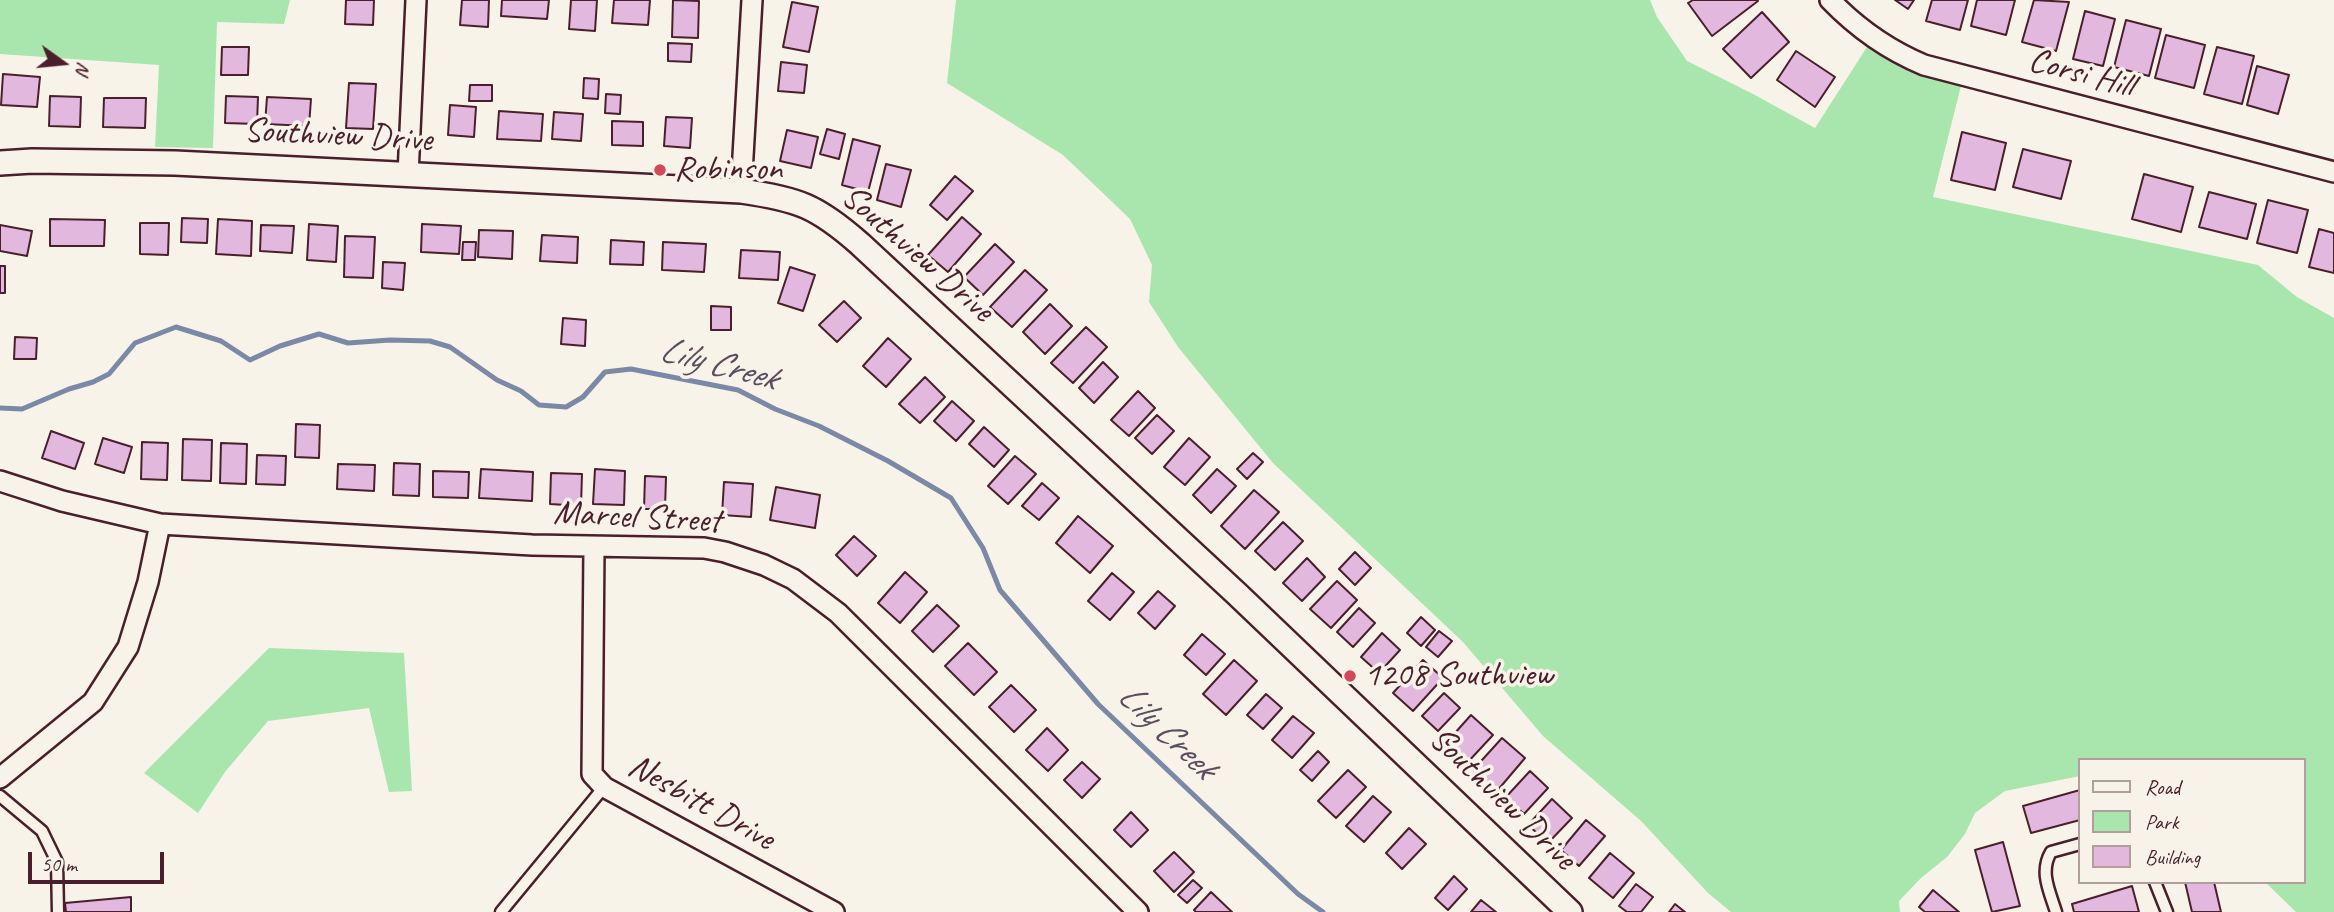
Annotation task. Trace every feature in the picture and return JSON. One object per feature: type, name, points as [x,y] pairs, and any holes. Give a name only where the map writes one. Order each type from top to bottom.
[{"type":"street","points":[[408,175],[416,0]]},
{"type":"street","points":[[741,191],[752,0]]},
{"type":"street","name":"Corsi Hill","points":[[1830,0],[1869,35],[1924,65],[2334,172]]},
{"type":"street","name":"Southview Drive","points":[[0,163],[175,163],[741,191],[806,205],[836,223],[1237,594],[1570,912]]},
{"type":"street","name":"Marcel Street","points":[[0,481],[62,501],[160,524],[594,547],[704,548],[726,552],[764,565],[793,579],[838,613],[1138,912]]},
{"type":"street","points":[[0,778],[93,702],[128,647],[148,582],[160,524]]},
{"type":"street","name":"Nesbitt Drive","points":[[594,547],[592,774],[604,787],[834,912]]},
{"type":"lane","points":[[501,912],[604,787]]},
{"type":"lane","points":[[0,796],[42,831],[57,862],[58,912]]},
{"type":"lane","points":[[2056,912],[2045,874],[2045,862],[2051,852],[2078,845]]},
{"type":"lane","points":[[2156,884],[2167,912]]},
{"type":"green space","points":[[0,0],[290,0],[284,24],[217,22],[213,148],[155,147],[159,65],[0,54]]},
{"type":"green space","points":[[956,0],[1650,0],[1657,17],[1687,61],[1815,128],[1874,36],[1964,74],[1933,197],[2258,265],[2297,297],[2334,318],[2334,912],[2296,912],[2267,884],[2306,884],[2306,758],[2078,758],[2078,776],[2005,791],[1975,813],[1965,834],[1947,857],[1899,901],[1900,912],[1731,912],[1708,893],[1641,821],[1543,736],[1463,642],[1273,463],[1178,347],[1149,302],[1152,265],[1130,219],[1063,155],[947,83]]},
{"type":"green space","points":[[269,648],[404,653],[412,791],[389,792],[369,708],[268,721],[225,772],[198,813],[144,773]]},
{"type":"building","points":[[346,0],[374,0],[373,25],[345,24]]},
{"type":"building","points":[[462,0],[489,0],[488,27],[460,25]]},
{"type":"building","points":[[502,0],[549,0],[547,19],[501,16]]},
{"type":"building","points":[[571,0],[597,0],[595,31],[569,29]]},
{"type":"building","points":[[614,0],[650,0],[648,25],[612,23]]},
{"type":"building","points":[[673,0],[699,1],[698,38],[672,37]]},
{"type":"building","points":[[1693,0],[1758,1],[1712,36],[1688,3]]},
{"type":"building","points":[[1895,0],[1914,0],[1908,9]]},
{"type":"building","points":[[1932,0],[1968,0],[1960,30],[1926,21]]},
{"type":"building","points":[[1977,0],[2015,0],[2006,35],[1971,26]]},
{"type":"building","points":[[2034,0],[2069,2],[2056,51],[2022,42]]},
{"type":"building","points":[[792,2],[818,7],[809,52],[783,47]]},
{"type":"building","points":[[2085,11],[2115,19],[2103,66],[2073,59]]},
{"type":"building","points":[[1762,12],[1789,42],[1751,78],[1723,49]]},
{"type":"building","points":[[2126,20],[2161,29],[2149,76],[2114,67]]},
{"type":"building","points":[[2166,35],[2205,45],[2194,88],[2155,78]]},
{"type":"building","points":[[668,43],[692,44],[691,62],[668,61]]},
{"type":"building","points":[[222,47],[249,47],[248,75],[221,75]]},
{"type":"building","points":[[2217,47],[2254,56],[2242,104],[2204,94]]},
{"type":"building","points":[[1796,51],[1835,77],[1815,107],[1777,80]]},
{"type":"building","points":[[781,62],[807,65],[804,93],[778,91]]},
{"type":"building","points":[[2257,66],[2289,75],[2278,114],[2247,105]]},
{"type":"building","points":[[3,74],[40,77],[37,107],[1,105]]},
{"type":"building","points":[[584,78],[599,79],[598,99],[583,98]]},
{"type":"building","points":[[349,83],[376,84],[373,129],[346,128]]},
{"type":"building","points":[[470,85],[492,85],[492,101],[469,101]]},
{"type":"building","points":[[606,94],[621,95],[620,114],[605,113]]},
{"type":"building","points":[[50,96],[81,97],[80,127],[49,126]]},
{"type":"building","points":[[226,96],[258,97],[257,124],[225,123]]},
{"type":"building","points":[[267,97],[311,99],[309,126],[265,124]]},
{"type":"building","points":[[104,98],[146,98],[145,128],[103,127]]},
{"type":"building","points":[[450,105],[476,107],[474,137],[448,135]]},
{"type":"building","points":[[499,111],[543,114],[541,141],[497,139]]},
{"type":"building","points":[[554,112],[583,114],[581,141],[552,139]]},
{"type":"building","points":[[666,117],[692,118],[690,148],[664,146]]},
{"type":"building","points":[[612,121],[643,122],[643,146],[612,145]]},
{"type":"building","points":[[827,129],[845,134],[839,159],[820,154]]},
{"type":"building","points":[[787,130],[818,137],[811,168],[780,161]]},
{"type":"building","points":[[1962,132],[2006,143],[1995,190],[1951,180]]},
{"type":"building","points":[[853,139],[880,146],[868,192],[842,185]]},
{"type":"building","points":[[2023,149],[2071,161],[2061,199],[2013,187]]},
{"type":"building","points":[[886,164],[911,170],[901,207],[877,200]]},
{"type":"building","points":[[2144,174],[2193,187],[2181,232],[2132,219]]},
{"type":"building","points":[[955,176],[973,191],[947,220],[930,205]]},
{"type":"building","points":[[2209,192],[2256,204],[2247,239],[2199,227]]},
{"type":"building","points":[[2268,200],[2308,210],[2297,253],[2257,243]]},
{"type":"building","points":[[962,217],[981,234],[948,272],[928,255]]},
{"type":"building","points":[[182,218],[208,219],[207,243],[181,242]]},
{"type":"building","points":[[50,219],[105,220],[104,246],[50,246]]},
{"type":"building","points":[[218,219],[252,221],[251,256],[216,254]]},
{"type":"building","points":[[140,223],[169,223],[168,255],[140,254]]},
{"type":"building","points":[[309,224],[338,226],[336,262],[307,260]]},
{"type":"building","points":[[422,224],[461,226],[459,254],[421,252]]},
{"type":"building","points":[[0,225],[32,231],[27,256],[0,251]]},
{"type":"building","points":[[261,225],[294,226],[292,253],[260,251]]},
{"type":"building","points":[[2319,229],[2334,233],[2334,273],[2309,267]]},
{"type":"building","points":[[479,230],[513,231],[512,259],[478,257]]},
{"type":"building","points":[[542,235],[578,237],[577,263],[540,261]]},
{"type":"building","points":[[345,236],[375,237],[373,278],[344,277]]},
{"type":"building","points":[[611,240],[644,242],[643,265],[610,264]]},
{"type":"building","points":[[463,242],[476,242],[475,260],[462,260]]},
{"type":"building","points":[[663,242],[706,244],[704,272],[662,270]]},
{"type":"building","points":[[995,244],[1014,262],[983,295],[964,277]]},
{"type":"building","points":[[741,250],[780,252],[778,280],[739,278]]},
{"type":"building","points":[[383,262],[405,263],[403,290],[382,288]]},
{"type":"building","points":[[0,266],[5,266],[5,293],[0,293]]},
{"type":"building","points":[[790,267],[815,275],[803,311],[778,303]]},
{"type":"building","points":[[1025,270],[1047,290],[1012,327],[990,307]]},
{"type":"building","points":[[844,301],[861,318],[837,342],[819,325]]},
{"type":"building","points":[[1050,304],[1072,326],[1045,354],[1023,332]]},
{"type":"building","points":[[711,306],[731,307],[731,330],[711,330]]},
{"type":"building","points":[[563,318],[586,320],[585,346],[561,344]]},
{"type":"building","points":[[1086,327],[1107,347],[1073,383],[1051,363]]},
{"type":"building","points":[[15,337],[37,338],[36,359],[14,359]]},
{"type":"building","points":[[888,338],[911,359],[886,387],[863,366]]},
{"type":"building","points":[[1103,362],[1118,377],[1094,403],[1079,388]]},
{"type":"building","points":[[925,377],[945,397],[920,423],[899,404]]},
{"type":"building","points":[[1138,391],[1155,408],[1129,436],[1111,420]]},
{"type":"building","points":[[952,401],[974,421],[956,441],[934,421]]},
{"type":"building","points":[[1157,415],[1174,431],[1152,454],[1135,438]]},
{"type":"building","points":[[296,424],[320,425],[319,458],[295,457]]},
{"type":"building","points":[[984,427],[1009,450],[994,467],[969,444]]},
{"type":"building","points":[[51,431],[84,443],[75,469],[42,458]]},
{"type":"building","points":[[103,438],[132,447],[124,473],[95,464]]},
{"type":"building","points":[[1189,438],[1210,457],[1185,485],[1164,467]]},
{"type":"building","points":[[183,439],[212,440],[211,481],[182,480]]},
{"type":"building","points":[[142,442],[168,443],[167,480],[141,479]]},
{"type":"building","points":[[221,443],[247,444],[246,484],[220,483]]},
{"type":"building","points":[[1253,453],[1263,462],[1247,479],[1237,469]]},
{"type":"building","points":[[257,455],[286,456],[285,485],[256,484]]},
{"type":"building","points":[[1015,456],[1036,474],[1008,504],[988,486]]},
{"type":"building","points":[[394,463],[420,464],[419,496],[393,495]]},
{"type":"building","points":[[338,464],[375,465],[374,491],[337,489]]},
{"type":"building","points":[[481,469],[533,472],[532,501],[479,498]]},
{"type":"building","points":[[595,469],[625,471],[624,505],[593,504]]},
{"type":"building","points":[[1217,469],[1236,486],[1211,513],[1193,495]]},
{"type":"building","points":[[433,471],[469,472],[468,498],[433,497]]},
{"type":"building","points":[[551,473],[582,474],[581,506],[550,504]]},
{"type":"building","points":[[645,476],[666,477],[665,509],[644,509]]},
{"type":"building","points":[[724,482],[753,484],[751,517],[722,515]]},
{"type":"building","points":[[1042,483],[1059,498],[1039,520],[1022,506]]},
{"type":"building","points":[[776,487],[820,495],[815,528],[770,520]]},
{"type":"building","points":[[1254,490],[1279,512],[1245,549],[1221,526]]},
{"type":"building","points":[[1078,516],[1113,546],[1090,573],[1056,543]]},
{"type":"building","points":[[1283,522],[1303,541],[1275,570],[1255,551]]},
{"type":"building","points":[[854,536],[876,556],[857,576],[836,555]]},
{"type":"building","points":[[1355,552],[1371,568],[1355,585],[1339,569]]},
{"type":"building","points":[[1307,558],[1325,577],[1302,601],[1283,583]]},
{"type":"building","points":[[905,572],[927,592],[900,623],[878,603]]},
{"type":"building","points":[[1112,573],[1134,592],[1110,620],[1088,601]]},
{"type":"building","points":[[1337,581],[1357,600],[1331,628],[1310,609]]},
{"type":"building","points":[[1158,591],[1175,606],[1155,629],[1138,613]]},
{"type":"building","points":[[937,605],[959,626],[933,652],[912,631]]},
{"type":"building","points":[[1359,608],[1375,623],[1353,647],[1337,632]]},
{"type":"building","points":[[1421,617],[1435,630],[1421,646],[1407,633]]},
{"type":"building","points":[[1439,631],[1452,641],[1438,657],[1426,647]]},
{"type":"building","points":[[1382,633],[1400,650],[1379,673],[1361,657]]},
{"type":"building","points":[[1202,634],[1225,654],[1206,675],[1184,655]]},
{"type":"building","points":[[968,643],[997,672],[974,695],[945,666]]},
{"type":"building","points":[[1234,660],[1257,681],[1226,715],[1203,694]]},
{"type":"building","points":[[1423,660],[1443,678],[1413,711],[1393,693]]},
{"type":"building","points":[[1011,685],[1036,710],[1014,732],[989,707]]},
{"type":"building","points":[[1444,693],[1460,708],[1438,731],[1422,716]]},
{"type":"building","points":[[1266,694],[1282,708],[1263,729],[1247,715]]},
{"type":"building","points":[[1471,715],[1493,735],[1467,763],[1446,743]]},
{"type":"building","points":[[1293,716],[1314,733],[1292,758],[1272,740]]},
{"type":"building","points":[[1047,728],[1068,750],[1048,771],[1026,750]]},
{"type":"building","points":[[1502,738],[1525,758],[1497,791],[1473,770]]},
{"type":"building","points":[[1318,751],[1329,762],[1312,781],[1300,770]]},
{"type":"building","points":[[1082,762],[1100,779],[1082,798],[1064,780]]},
{"type":"building","points":[[1348,770],[1366,787],[1336,818],[1318,801]]},
{"type":"building","points":[[1530,771],[1548,788],[1524,814],[1506,797]]},
{"type":"building","points":[[2078,791],[2078,821],[2031,833],[2023,806]]},
{"type":"building","points":[[1373,796],[1391,812],[1364,842],[1346,826]]},
{"type":"building","points":[[1552,799],[1572,818],[1548,843],[1528,825]]},
{"type":"building","points":[[1131,812],[1148,830],[1131,847],[1114,830]]},
{"type":"building","points":[[1586,820],[1605,836],[1579,866],[1561,850]]},
{"type":"building","points":[[1409,828],[1426,844],[1402,869],[1386,853]]},
{"type":"building","points":[[2003,842],[2020,906],[1992,912],[1975,850]]},
{"type":"building","points":[[1174,852],[1194,872],[1174,892],[1154,871]]},
{"type":"building","points":[[1610,853],[1634,873],[1613,898],[1589,878]]},
{"type":"building","points":[[1454,876],[1467,889],[1448,910],[1435,898]]},
{"type":"building","points":[[1193,880],[1202,888],[1187,903],[1178,895]]},
{"type":"building","points":[[1636,884],[1653,897],[1641,912],[1627,912],[1619,906]]},
{"type":"building","points":[[2185,884],[2214,884],[2221,912],[2192,912]]},
{"type":"building","points":[[2132,886],[2139,912],[2074,912],[2072,904]]},
{"type":"building","points":[[1933,890],[1959,912],[1925,912],[1919,907]]},
{"type":"building","points":[[1211,892],[1232,912],[1196,912],[1194,910]]},
{"type":"building","points":[[131,897],[131,912],[66,912],[65,903]]},
{"type":"building","points":[[1481,900],[1496,912],[1471,912]]},
{"type":"building","points":[[1675,904],[1685,912],[1669,912]]},
{"type":"waterway","name":"Lily Creek","points":[[0,408],[22,409],[93,382],[109,374],[135,343],[176,327],[221,341],[250,360],[280,346],[319,334],[348,343],[430,341],[450,347],[539,405],[566,407],[583,397],[605,372],[631,369],[738,390],[775,409],[819,426],[888,461],[951,498],[983,548],[1000,590],[1098,704],[1298,894],[1323,912]]},
{"type":"place","name":"Robinson","points":[[660,170]]},
{"type":"place","name":"1208 Southview","points":[[1350,676]]}]
